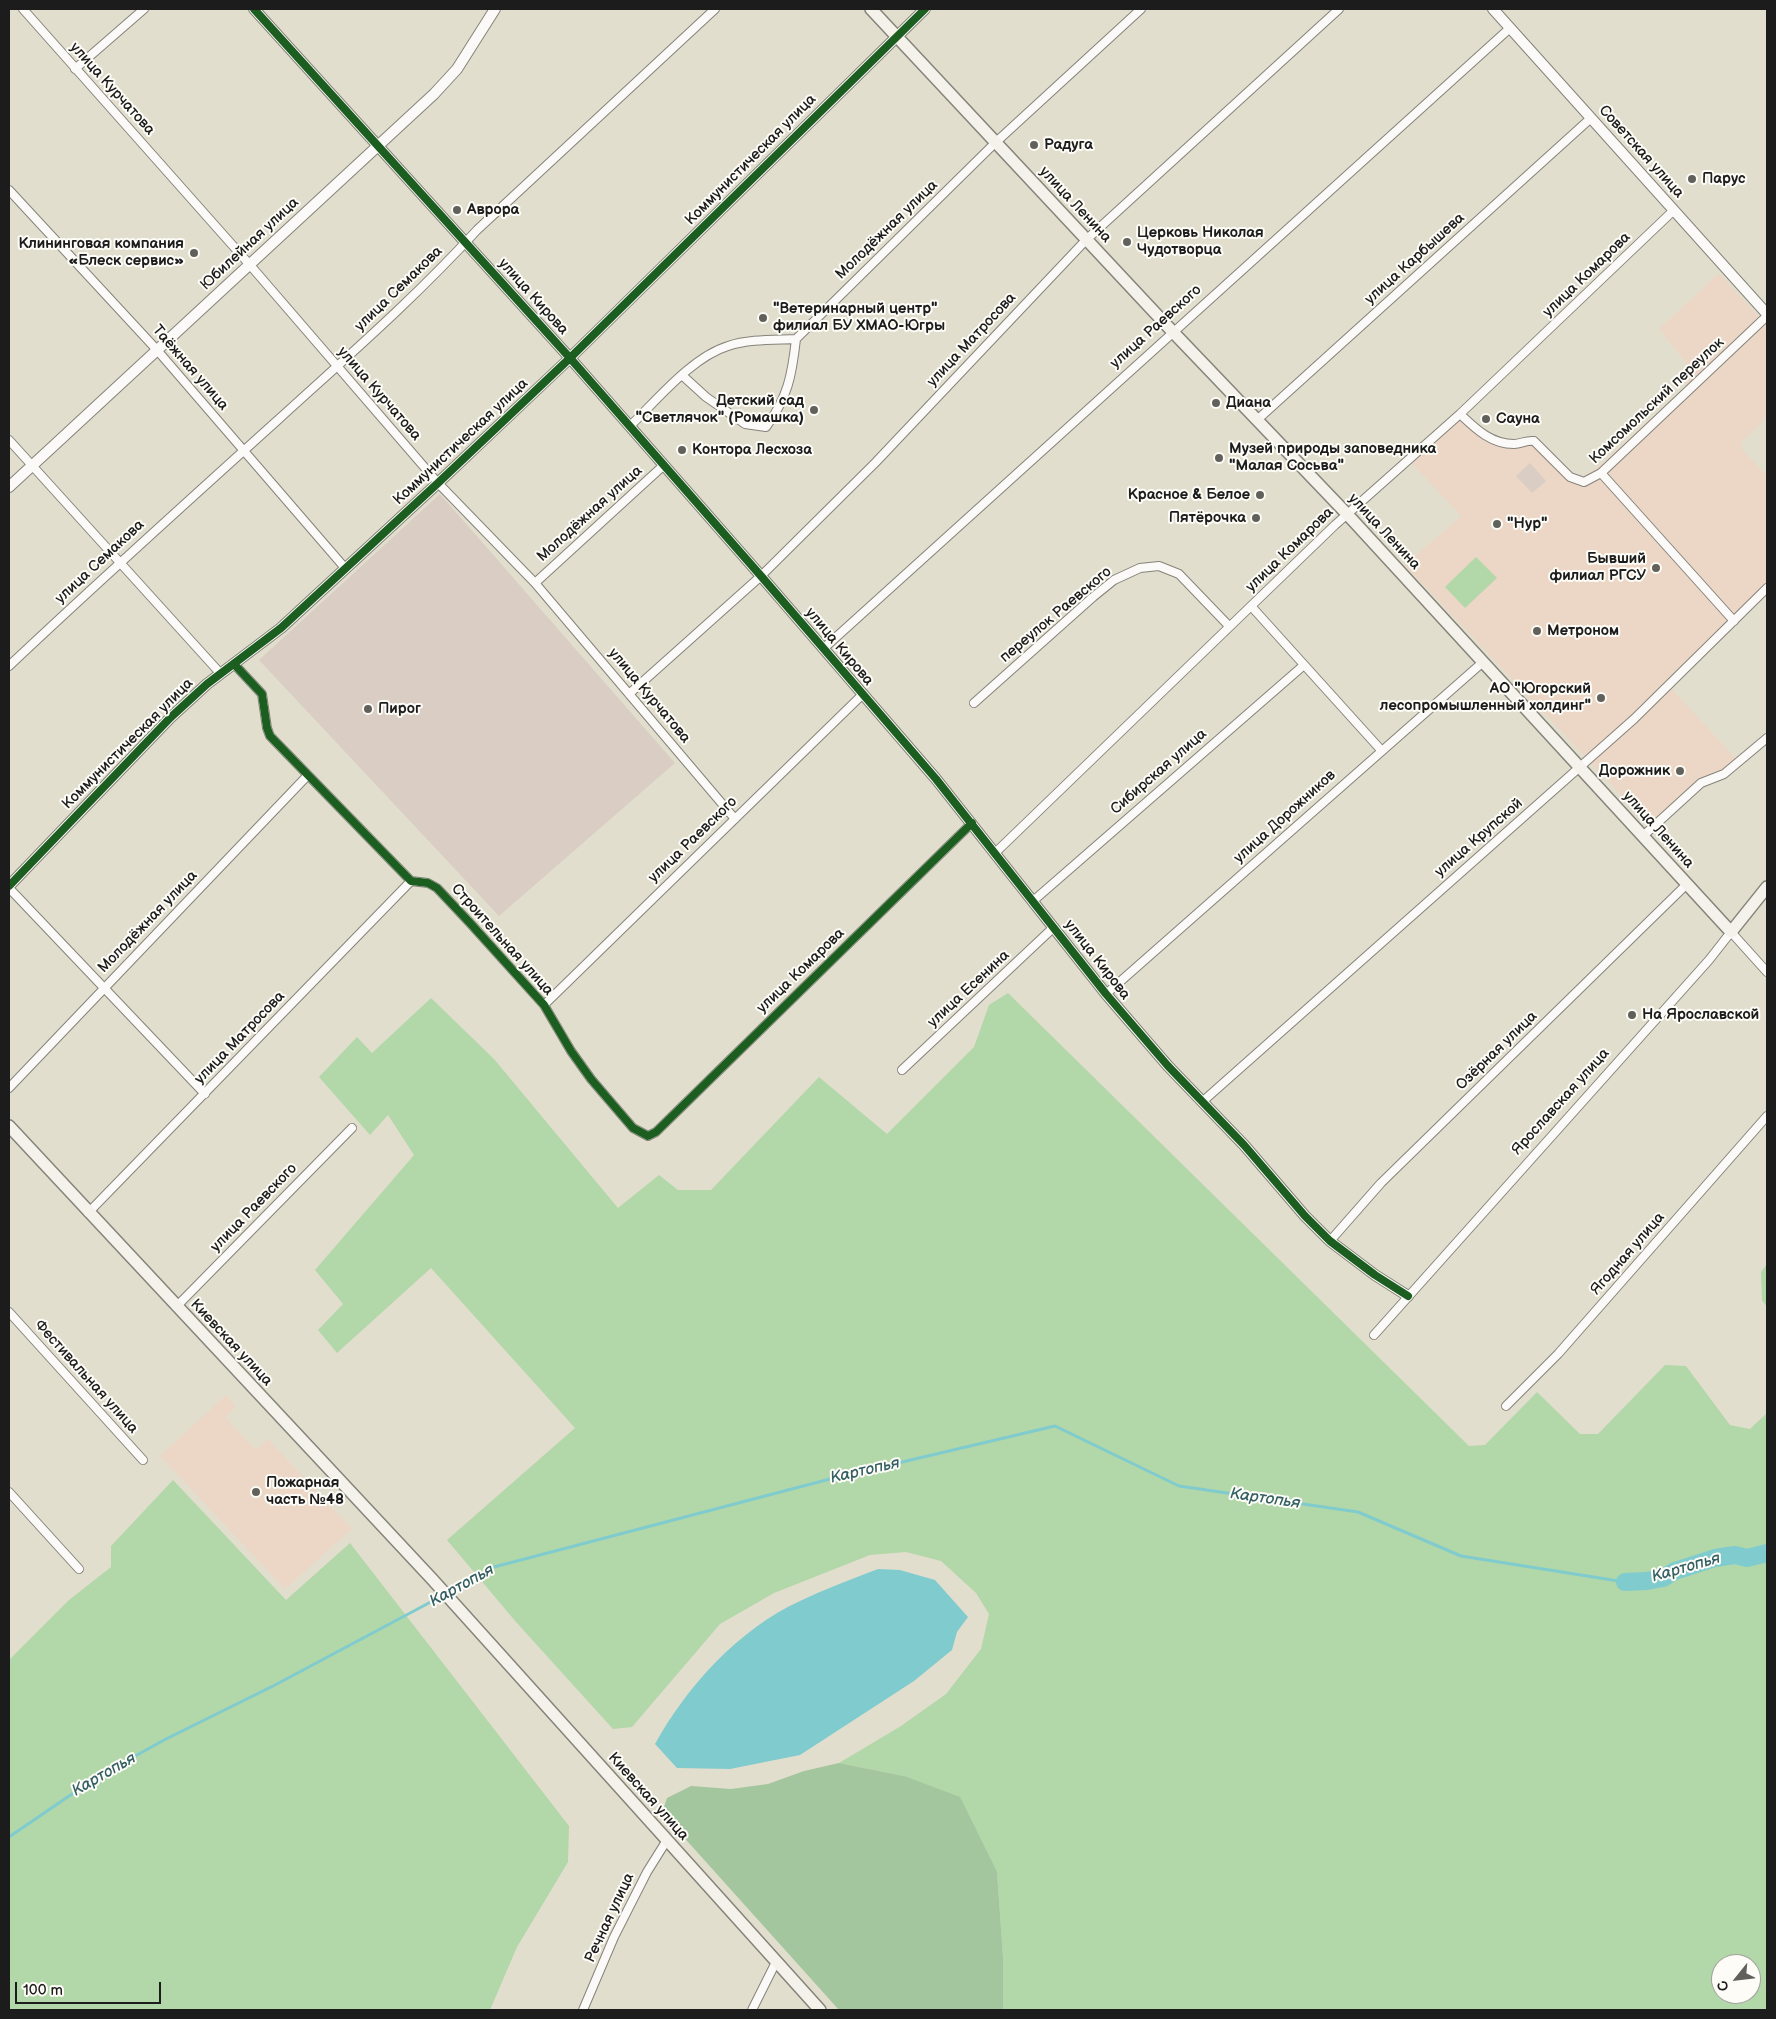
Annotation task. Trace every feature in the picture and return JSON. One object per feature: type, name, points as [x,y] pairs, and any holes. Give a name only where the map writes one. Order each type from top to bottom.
[{"type":"main road","name":"улица Ленина","points":[[871,9],[1086,240],[1347,514],[1731,932]]},
{"type":"main road","name":"Ярославская улица","points":[[1731,932],[1767,887]]},
{"type":"main road","name":"Киевская улица","points":[[9,1126],[88,1213],[432,1579],[820,2010]]},
{"type":"street","name":"улица Курчатова","points":[[23,9],[250,265],[438,483],[535,583],[735,819]]},
{"type":"street","points":[[75,69],[144,9]]},
{"type":"street","name":"улица Кирова","points":[[254,9],[570,358],[761,576],[972,823],[1106,994],[1168,1066],[1244,1145],[1305,1216],[1330,1241],[1375,1275],[1408,1296]]},
{"type":"street","name":"Юбилейная улица","points":[[9,487],[451,77],[495,9]]},
{"type":"street","name":"улица Семакова","points":[[9,666],[120,561],[337,367],[466,242],[715,9]]},
{"type":"street","name":"Коммунистическая улица","points":[[9,887],[170,718],[220,673],[281,628],[438,483],[570,358],[925,9]]},
{"type":"street","name":"Молодёжная улица","points":[[796,339],[996,143],[1141,9]]},
{"type":"street","name":"улица Матросова","points":[[629,694],[761,576],[875,464],[1086,240],[1339,9]]},
{"type":"street","name":"Советская улица","points":[[1493,9],[1767,315]]},
{"type":"street","name":"улица Раевского","points":[[824,649],[1172,331],[1510,28]]},
{"type":"street","name":"улица Карбышева","points":[[1257,420],[1591,118]]},
{"type":"street","name":"Таёжная улица","points":[[9,190],[158,350],[243,452],[345,568]]},
{"type":"street","name":"улица Комарова","points":[[995,853],[1347,514],[1460,414],[1674,210]]},
{"type":"street","name":"Комсомольский переулок","points":[[1460,414],[1495,441],[1514,444],[1529,440],[1539,444],[1570,477],[1584,482],[1601,472],[1767,315]]},
{"type":"street","points":[[630,426],[684,376],[712,352],[726,346],[752,340],[796,339],[792,375],[781,406],[766,426],[745,424],[706,396],[684,376]]},
{"type":"street","points":[[9,440],[220,673]]},
{"type":"street","name":"Молодёжная улица","points":[[535,583],[664,465]]},
{"type":"street","points":[[1601,472],[1734,621]]},
{"type":"street","name":"переулок Раевского","points":[[974,704],[1107,586],[1140,568],[1159,566],[1179,574],[1230,626]]},
{"type":"street","name":"улица Крупской","points":[[1202,1102],[1648,706],[1767,588]]},
{"type":"street","points":[[1250,606],[1382,750]]},
{"type":"street","name":"улица Дорожников","points":[[1106,994],[1483,662]]},
{"type":"street","points":[[234,664],[262,694],[268,732],[411,881]]},
{"type":"street","name":"Сибирская улица","points":[[1033,901],[1304,664]]},
{"type":"street","name":"улица Раевского","points":[[544,1005],[862,695]]},
{"type":"street","points":[[1643,836],[1701,783],[1724,774],[1767,738]]},
{"type":"street","name":"Молодёжная улица","points":[[9,1088],[308,775]]},
{"type":"street","name":"улица Комарова","points":[[648,1136],[656,1132],[972,823]]},
{"type":"street","name":"улица Матросова","points":[[88,1213],[411,881]]},
{"type":"street","name":"Строительная улица","points":[[411,881],[428,883],[437,888],[544,1005],[570,1051],[591,1079],[634,1128],[648,1136]]},
{"type":"street","name":"Озёрная улица","points":[[1330,1241],[1381,1182],[1687,884]]},
{"type":"street","points":[[9,887],[205,1094]]},
{"type":"street","name":"улица Есенина","points":[[902,1070],[1054,927]]},
{"type":"street","name":"улица Ленина","points":[[1731,932],[1767,972]]},
{"type":"street","name":"Ярославская улица","points":[[1374,1335],[1709,960],[1731,932]]},
{"type":"street","name":"Ягодная улица","points":[[1506,1406],[1558,1354],[1767,1116]]},
{"type":"street","name":"улица Раевского","points":[[176,1307],[352,1128]]},
{"type":"street","name":"Фестивальная улица","points":[[9,1312],[143,1460]]},
{"type":"street","points":[[9,1492],[79,1569]]},
{"type":"street","name":"Речная улица","points":[[583,2010],[614,1937],[647,1872],[667,1840]]},
{"type":"street","points":[[752,2010],[776,1962]]},
{"type":"shaded area","points":[[1719,273],[1767,326],[1767,417],[1741,443],[1742,449],[1767,476],[1767,589],[1669,686],[1740,763],[1706,781],[1652,828],[1405,565],[1461,516],[1409,460],[1460,414],[1495,441],[1529,440],[1577,481],[1597,468],[1685,387],[1691,369],[1659,329]]},
{"type":"shaded area","points":[[1530,463],[1546,481],[1532,493],[1516,476]]},
{"type":"shaded area","points":[[440,494],[675,763],[499,916],[259,660]]},
{"type":"shaded area","name":"Пожарная часть №48","points":[[226,1395],[236,1406],[225,1417],[256,1450],[268,1439],[352,1529],[285,1589],[160,1456]]},
{"type":"green space","points":[[1476,557],[1497,578],[1465,608],[1445,587]]},
{"type":"green space","points":[[1008,993],[1469,1446],[1485,1445],[1537,1392],[1580,1434],[1598,1434],[1665,1365],[1686,1366],[1730,1425],[1750,1429],[1767,1413],[1767,2010],[1003,2010],[1003,1957],[997,1872],[904,1776],[839,1763],[901,1726],[946,1694],[981,1649],[989,1614],[976,1593],[941,1561],[906,1552],[870,1555],[774,1593],[720,1624],[632,1727],[613,1729],[516,1622],[447,1540],[575,1428],[431,1268],[337,1353],[318,1330],[343,1304],[315,1270],[414,1155],[388,1115],[370,1135],[319,1077],[357,1037],[372,1053],[431,998],[494,1059],[618,1208],[659,1175],[678,1190],[711,1190],[819,1077],[887,1134],[974,1047],[989,1005]]},
{"type":"green space","points":[[1767,1264],[1767,1307],[1762,1300],[1761,1272]]},
{"type":"green space","points":[[173,1480],[286,1600],[350,1543],[569,1826],[568,1862],[517,1947],[490,2010],[9,2010],[9,1660],[69,1600],[111,1567],[111,1546]]},
{"type":"green space","points":[[839,1763],[904,1776],[960,1797],[997,1872],[1003,1957],[1003,2010],[839,2010],[662,1813],[667,1798],[691,1786],[731,1789],[768,1784],[804,1771]]},
{"type":"water","points":[[878,1569],[900,1570],[935,1580],[968,1617],[957,1632],[952,1650],[914,1681],[800,1755],[730,1769],[677,1768],[655,1744],[668,1722],[699,1681],[736,1643],[756,1627],[800,1601]]},
{"type":"waterway","name":"Картопья","points":[[448,1593],[494,1567],[830,1479],[1055,1426],[1179,1486],[1358,1512],[1461,1556],[1625,1582]]},
{"type":"waterway","name":"Картопья","points":[[1625,1582],[1663,1578],[1675,1571],[1715,1558],[1735,1555],[1747,1558],[1767,1553]]},
{"type":"waterway","name":"Картопья","points":[[9,1837],[94,1779],[164,1740],[275,1685],[442,1596]]},
{"type":"cycle path","points":[[254,9],[570,358],[761,576],[936,779],[1106,994],[1168,1066],[1244,1145],[1305,1216],[1330,1241],[1375,1275],[1408,1296]]},
{"type":"cycle path","points":[[9,886],[170,718],[207,684],[281,628],[438,483],[570,358],[925,9]]},
{"type":"cycle path","points":[[234,664],[262,694],[270,736],[411,881],[428,883],[437,888],[544,1005],[571,1051],[591,1079],[633,1128],[648,1136],[656,1132],[972,823]]},
{"type":"place","name":"Радуга","points":[[1034,145]]},
{"type":"place","name":"Парус","points":[[1692,179]]},
{"type":"place","name":"Аврора","points":[[457,210]]},
{"type":"place","name":"Церковь Николая Чудотворца","points":[[1127,242]]},
{"type":"place","name":"Клининговая компания «Блеск сервис»","points":[[194,253]]},
{"type":"place","name":"\"Ветеринарный центр\" филиал БУ ХМАО-Югры","points":[[763,318]]},
{"type":"place","name":"Диана","points":[[1216,403]]},
{"type":"place","name":"Детский сад \"Светлячок\" (Ромашка)","points":[[814,410]]},
{"type":"place","name":"Сауна","points":[[1486,419]]},
{"type":"place","name":"Контора Лесхоза","points":[[682,450]]},
{"type":"place","name":"Музей природы заповедника \"Малая Сосьва\"","points":[[1219,458]]},
{"type":"place","name":"Красное & Белое","points":[[1260,495]]},
{"type":"place","name":"Пятёрочка","points":[[1256,518]]},
{"type":"place","name":"\"Нур\"","points":[[1497,524]]},
{"type":"place","name":"Бывший филиал РГСУ","points":[[1656,568]]},
{"type":"place","name":"Метроном","points":[[1537,631]]},
{"type":"place","name":"АО \"Югорский лесопромышленный холдинг\"","points":[[1601,698]]},
{"type":"place","name":"Пирог","points":[[368,709]]},
{"type":"place","name":"Дорожник","points":[[1680,771]]},
{"type":"place","name":"На Ярославской","points":[[1632,1015]]},
{"type":"place","name":"Пожарная часть №48","points":[[256,1492]]}]
